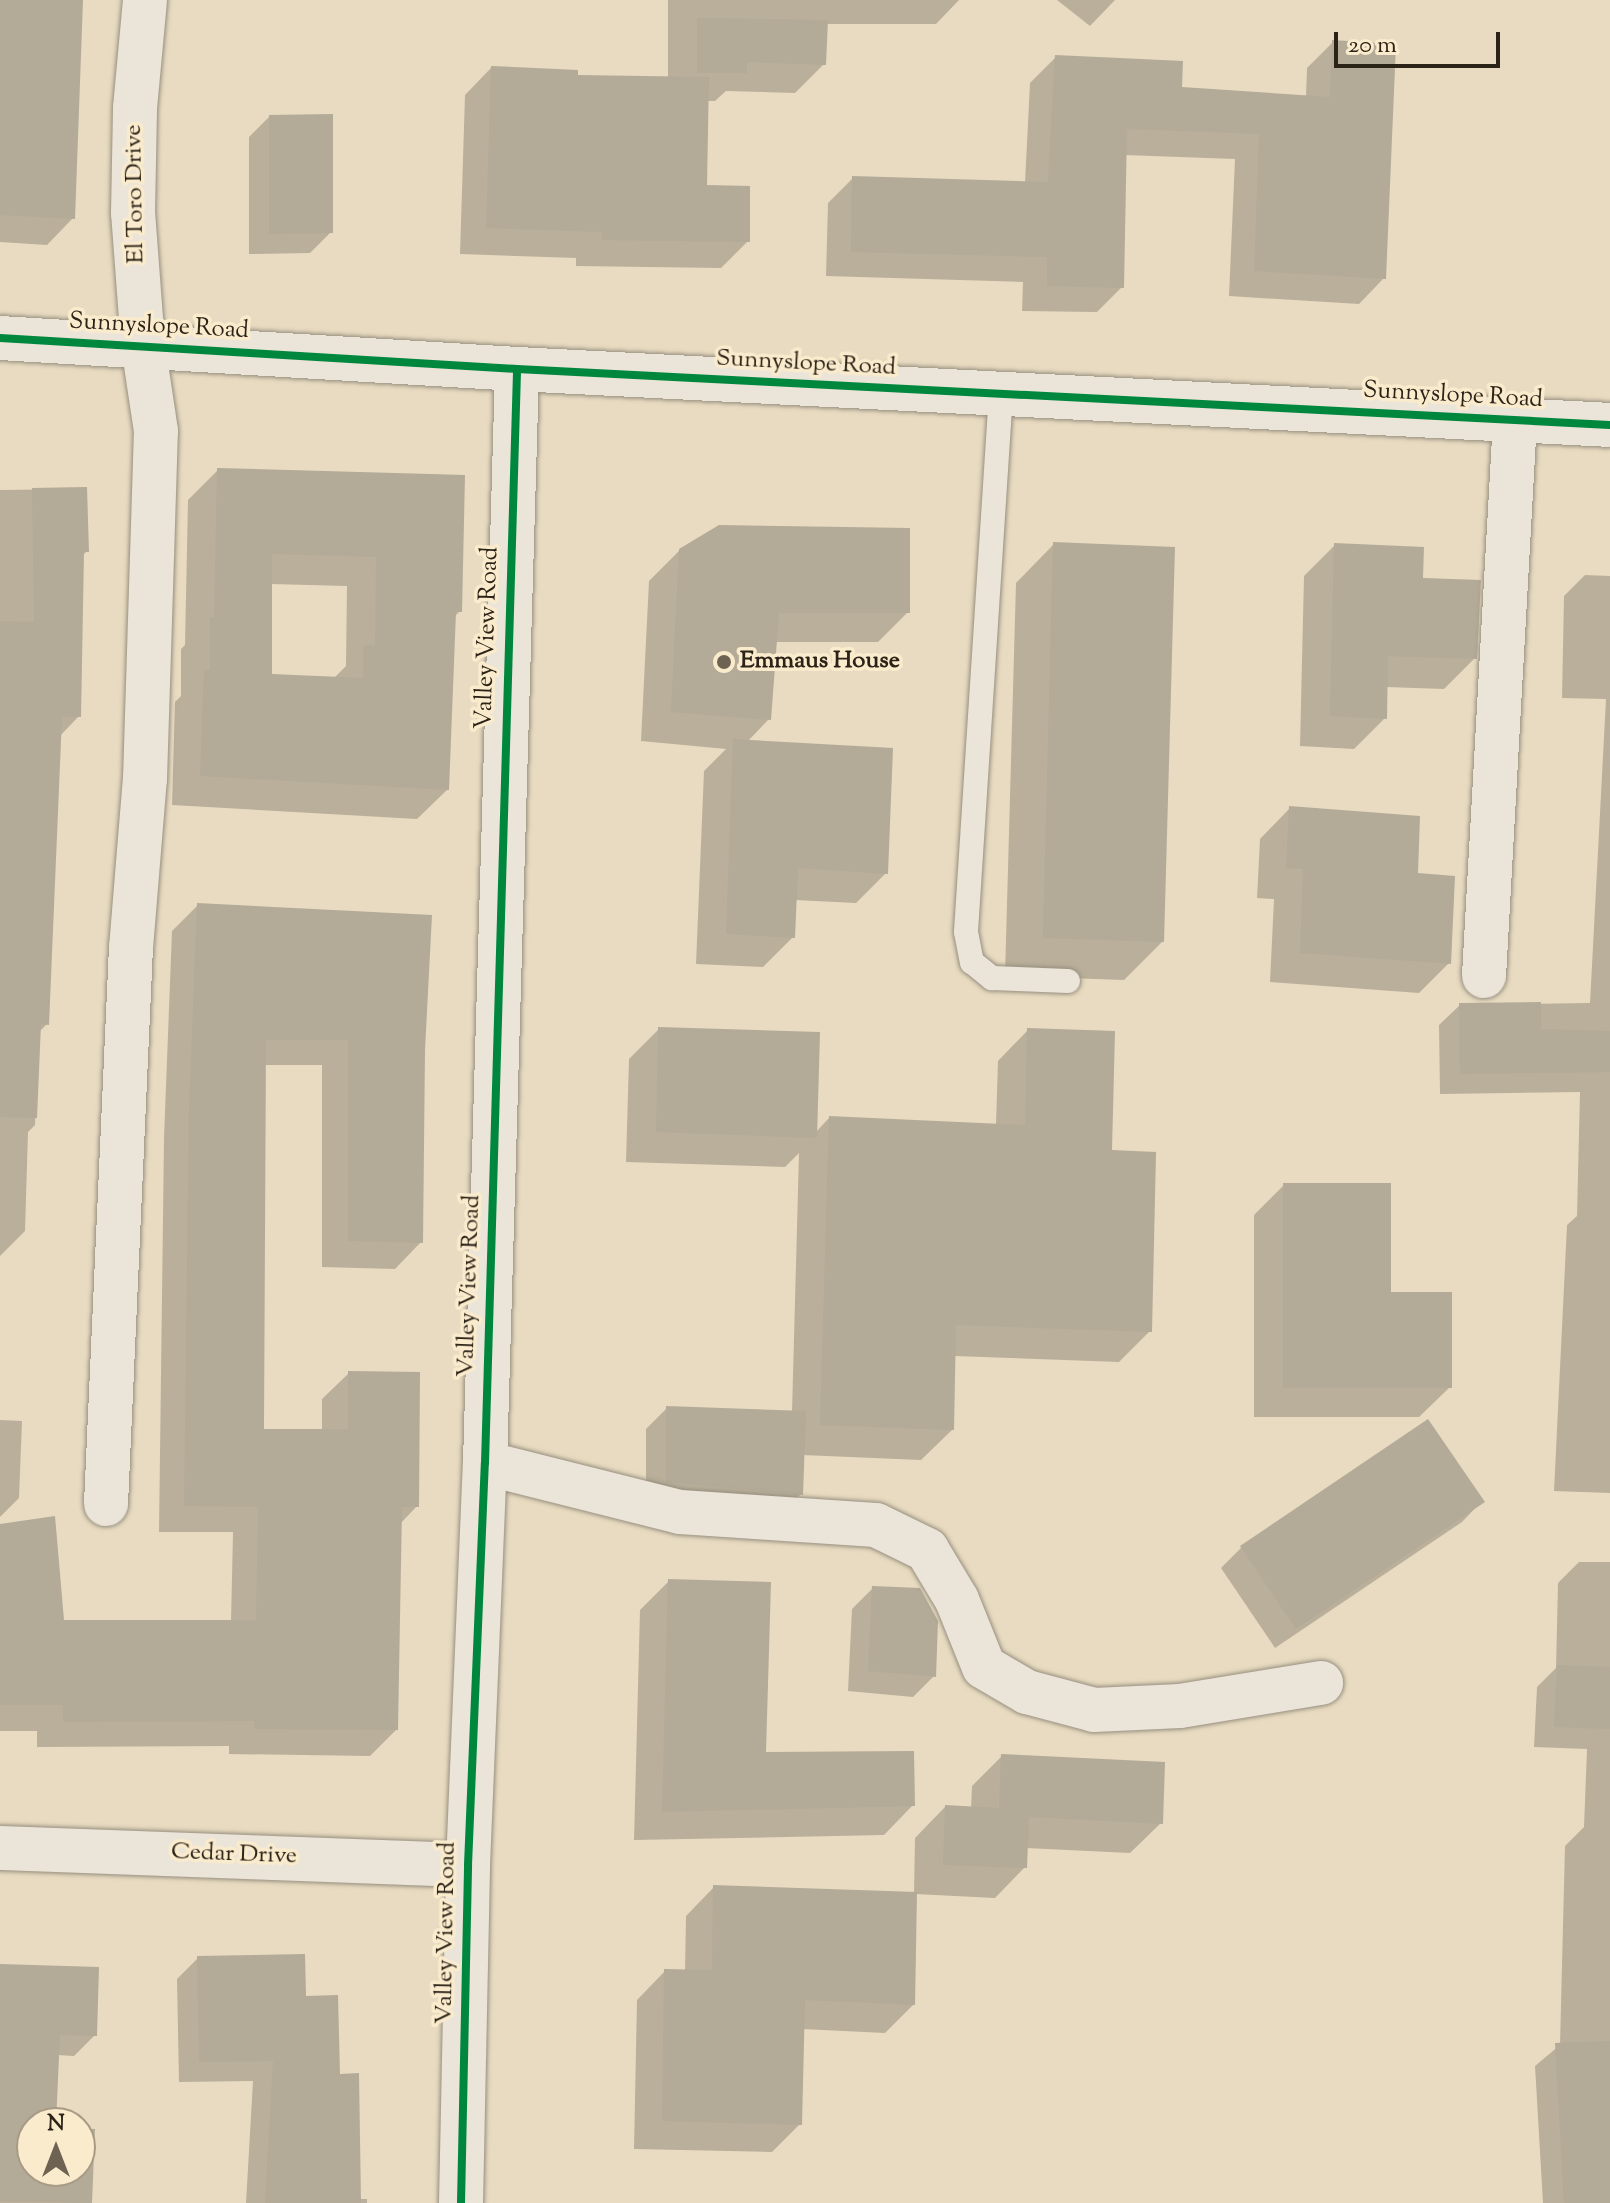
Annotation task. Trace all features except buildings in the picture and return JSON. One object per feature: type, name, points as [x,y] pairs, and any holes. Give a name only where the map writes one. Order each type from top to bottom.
[{"type":"street","name":"El Toro Drive","points":[[106,1504],[131,948],[145,779],[156,431],[143,345],[133,213],[135,108],[145,0]]},
{"type":"street","name":"Sunnyslope Road","points":[[0,338],[517,369],[1610,425]]},
{"type":"street","name":"Valley View Road","points":[[461,2203],[468,1865],[485,1463],[517,369]]},
{"type":"street","points":[[1484,976],[1515,419]]},
{"type":"street","points":[[485,1463],[680,1512],[876,1525],[927,1550],[957,1600],[984,1667],[1027,1692],[1040,1696],[1094,1710],[1166,1707],[1321,1683]]},
{"type":"street","name":"Cedar Drive","points":[[0,1848],[468,1865]]},
{"type":"lane","points":[[1001,393],[966,932],[972,962],[992,978],[1068,981]]},
{"type":"cycle path","points":[[0,338],[517,369],[1610,425]]},
{"type":"cycle path","points":[[461,2203],[468,1865],[485,1463],[517,369]]},
{"type":"place","name":"Emmaus House","points":[[724,662]]}]
